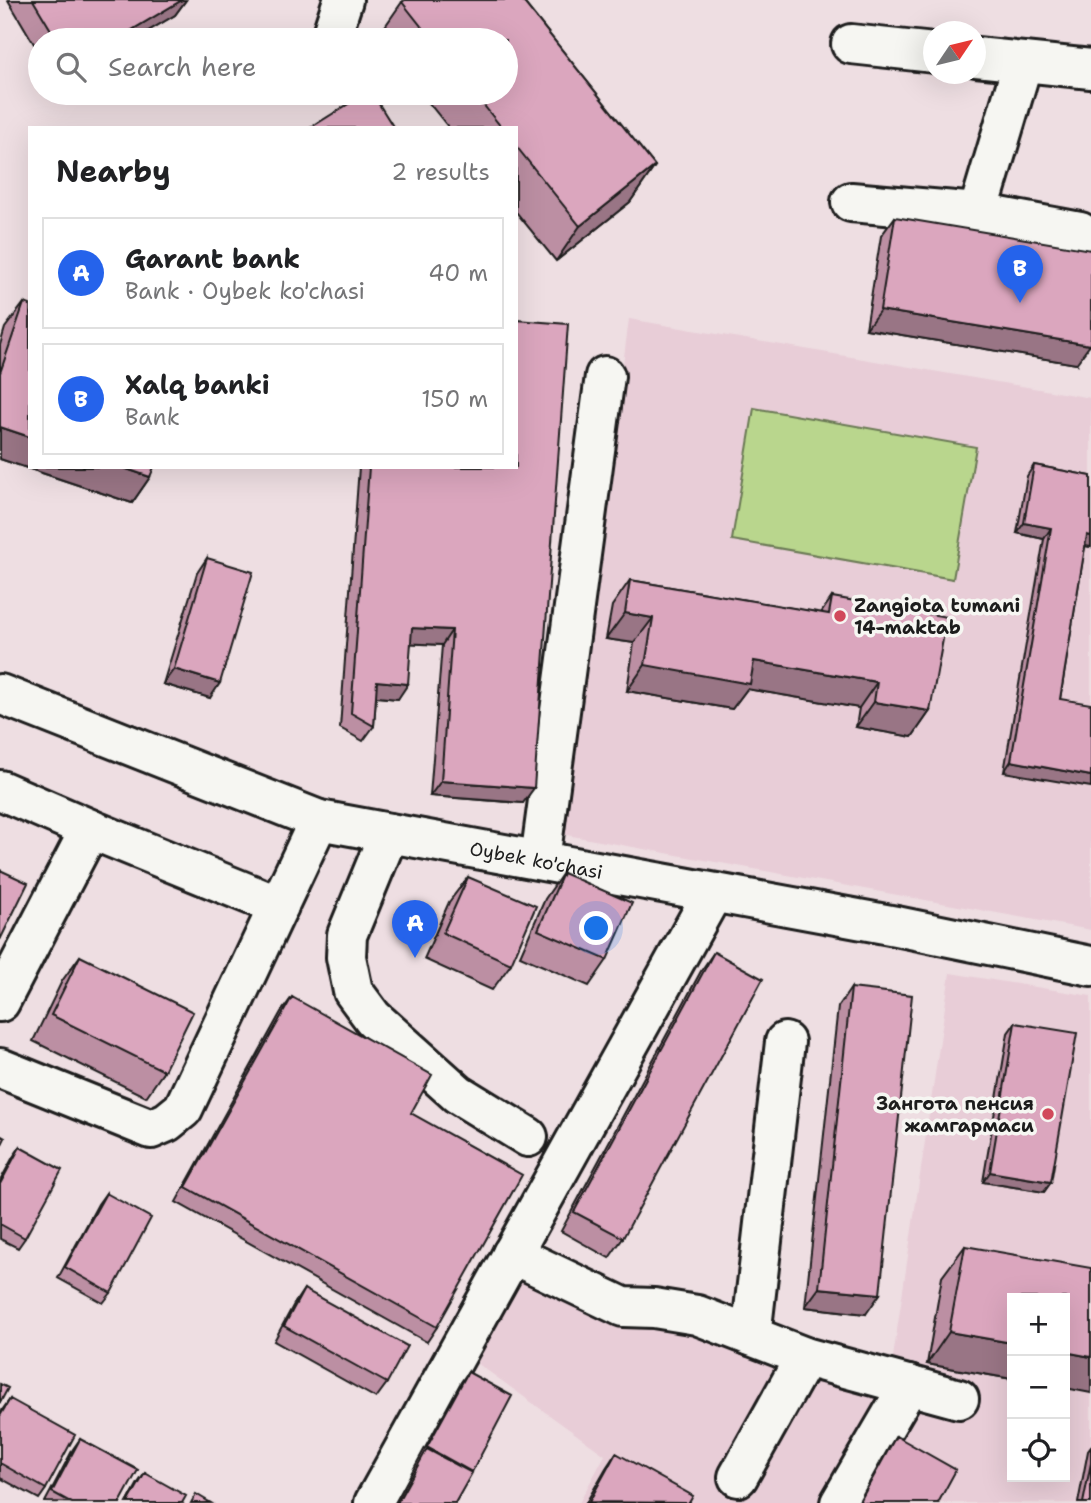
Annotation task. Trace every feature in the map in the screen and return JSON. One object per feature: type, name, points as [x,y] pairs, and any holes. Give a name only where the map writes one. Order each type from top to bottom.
[{"type":"street","points":[[334,28],[343,0]]},
{"type":"street","points":[[851,44],[923,52]]},
{"type":"street","points":[[986,58],[1091,69]]},
{"type":"street","points":[[978,214],[1023,62]]},
{"type":"street","points":[[851,202],[978,214],[1080,232]]},
{"type":"street","points":[[540,860],[605,376]]},
{"type":"street","name":"Oybek ko'chasi","points":[[0,694],[319,820],[896,926],[1091,966]]},
{"type":"street","points":[[0,790],[279,905]]},
{"type":"street","points":[[0,1068],[151,1129],[167,1122],[183,1109],[319,820]]},
{"type":"street","points":[[0,1002],[90,829]]},
{"type":"street","points":[[389,833],[347,935],[345,957],[353,990],[373,1018],[458,1094],[528,1138]]},
{"type":"street","points":[[374,1503],[713,893]]},
{"type":"street","points":[[751,1336],[785,1042]]},
{"type":"street","points":[[512,1254],[623,1307],[654,1308],[697,1315],[805,1357],[959,1399]]},
{"type":"street","points":[[738,1477],[805,1357]]},
{"type":"street","points":[[840,1503],[909,1385]]},
{"type":"shaded area","name":"Zangiota tumani 14-maktab","points":[[629,319],[1091,398],[1091,930],[561,834]]},
{"type":"shaded area","points":[[950,973],[1091,996],[1091,1503],[579,1503],[605,1455],[474,1361],[531,1258],[892,1364]]},
{"type":"green space","points":[[754,408],[976,447],[953,579],[732,540]]},
{"type":"building","points":[[33,0],[182,0],[135,28],[50,28]]},
{"type":"building","points":[[522,0],[655,166],[580,226],[518,148],[518,126],[500,126],[484,105],[518,105],[518,28],[423,28],[402,2]]},
{"type":"building","points":[[347,105],[380,105],[393,126],[313,126]]},
{"type":"building","points":[[895,217],[1091,250],[1090,345],[880,310]]},
{"type":"building","points":[[24,303],[28,304],[28,436],[0,427],[0,373]]},
{"type":"building","points":[[518,320],[568,324],[534,788],[441,781],[452,630],[412,628],[408,684],[377,681],[374,726],[351,713],[369,469],[518,469]]},
{"type":"building","points":[[1034,465],[1091,476],[1091,536],[1087,535],[1060,699],[1091,704],[1091,776],[1011,761],[1051,528],[1024,523]]},
{"type":"building","points":[[127,469],[153,469],[150,477]]},
{"type":"building","points":[[207,558],[253,572],[220,683],[174,669]]},
{"type":"building","points":[[630,580],[829,614],[832,597],[947,617],[930,711],[874,702],[877,682],[754,661],[750,684],[645,665],[653,618],[625,613]]},
{"type":"building","points":[[0,870],[28,883],[0,940]]},
{"type":"building","points":[[563,873],[632,903],[607,960],[538,930]]},
{"type":"building","points":[[468,877],[536,906],[511,964],[443,933]]},
{"type":"building","points":[[714,952],[763,979],[623,1238],[574,1212]]},
{"type":"building","points":[[80,956],[193,1012],[164,1071],[51,1015]]},
{"type":"building","points":[[851,988],[912,995],[880,1294],[819,1288]]},
{"type":"building","points":[[292,997],[432,1075],[411,1113],[522,1175],[437,1327],[186,1187]]},
{"type":"building","points":[[1015,1023],[1077,1033],[1051,1182],[990,1172]]},
{"type":"building","points":[[0,1135],[5,1138],[0,1148]]},
{"type":"building","points":[[20,1147],[62,1170],[25,1238],[0,1224],[0,1184]]},
{"type":"building","points":[[106,1193],[151,1218],[111,1293],[65,1267]]},
{"type":"building","points":[[965,1246],[1091,1268],[1091,1357],[1070,1353],[1070,1293],[1007,1293],[1007,1342],[949,1332]]},
{"type":"building","points":[[304,1289],[407,1346],[387,1383],[284,1326]]},
{"type":"building","points":[[468,1372],[512,1396],[472,1472],[427,1447]]},
{"type":"building","points":[[0,1384],[8,1388],[0,1403]]},
{"type":"building","points":[[10,1399],[75,1435],[46,1489],[0,1463],[0,1416]]},
{"type":"building","points":[[896,1436],[956,1470],[938,1503],[859,1503]]},
{"type":"building","points":[[80,1439],[138,1470],[120,1503],[72,1503],[52,1492]]},
{"type":"building","points":[[427,1449],[472,1473],[455,1503],[397,1503]]},
{"type":"building","points":[[616,1453],[693,1496],[689,1503],[589,1502]]},
{"type":"building","points":[[1091,1463],[1091,1503],[1083,1503]]},
{"type":"building","points":[[145,1473],[186,1496],[182,1503],[128,1503]]},
{"type":"building","points":[[196,1494],[211,1503],[191,1503]]},
{"type":"place","name":"Xalq banki","points":[[1020,303]]},
{"type":"place","name":"Zangiota tumani 14-maktab","points":[[840,616]]},
{"type":"place","name":"Garant bank","points":[[415,958]]},
{"type":"place","name":"Зангота пенсия жамгармаси","points":[[1048,1114]]}]
